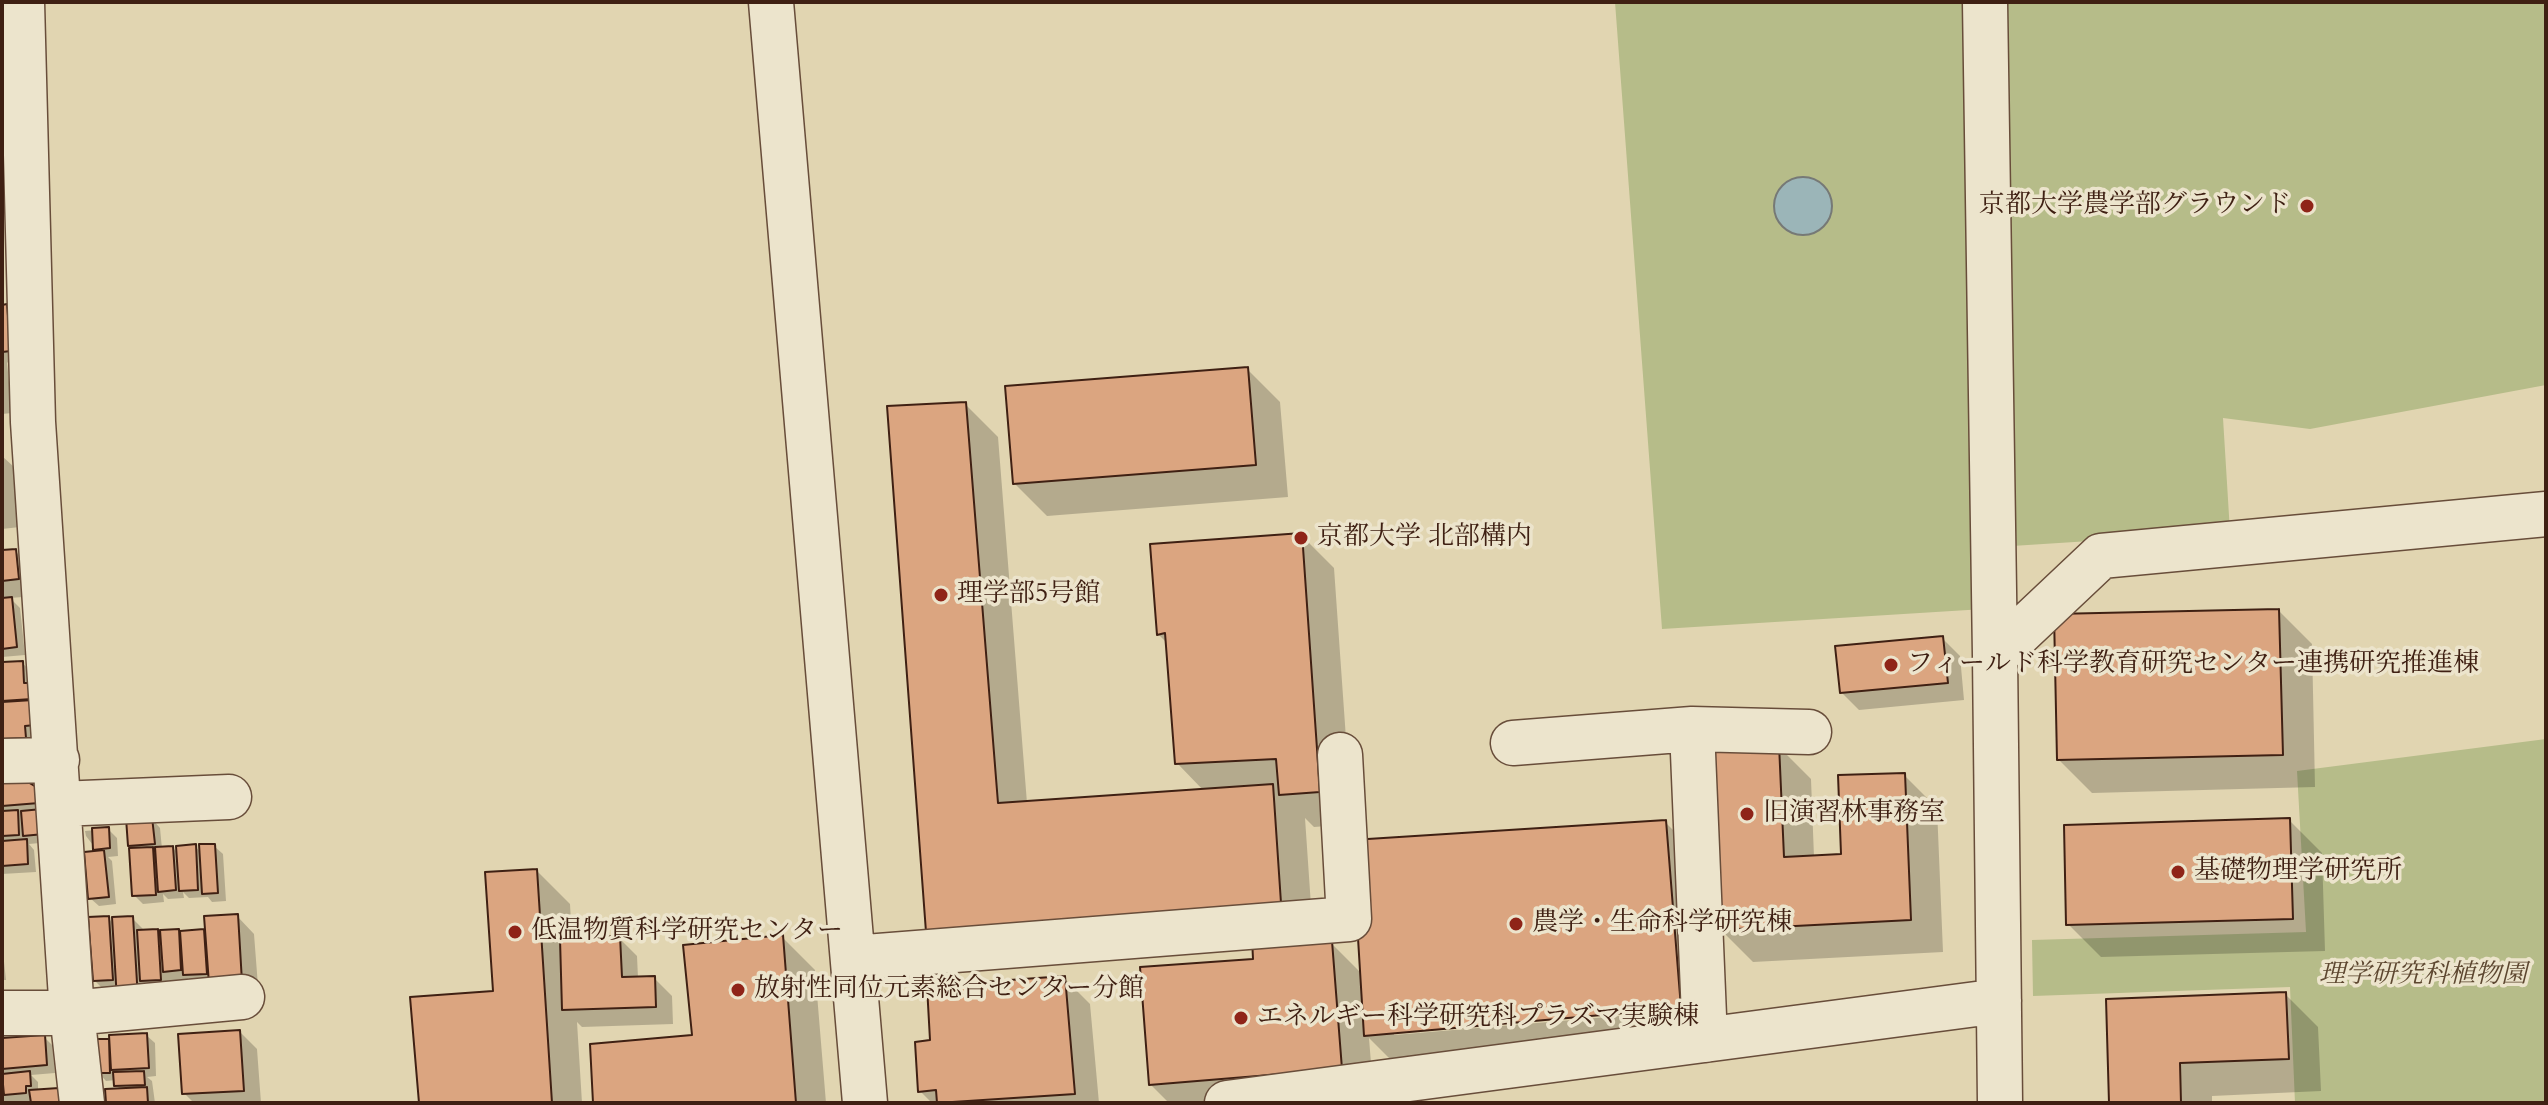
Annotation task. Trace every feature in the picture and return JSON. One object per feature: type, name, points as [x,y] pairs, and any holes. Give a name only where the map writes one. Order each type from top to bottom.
[{"type":"street","points":[[771,2],[865,1103]]},
{"type":"street","points":[[1985,2],[2000,1103]]},
{"type":"street","points":[[15,3],[18,424],[57,760],[72,1013],[82,1103]]},
{"type":"street","points":[[1995,656],[2101,556],[2546,514]]},
{"type":"street","points":[[1692,729],[1705,1040]]},
{"type":"street","points":[[1513,743],[1692,729],[1809,732]]},
{"type":"street","points":[[853,958],[1349,919],[1340,755]]},
{"type":"street","points":[[2,761],[57,760]]},
{"type":"street","points":[[59,804],[229,797]]},
{"type":"street","points":[[2,1013],[72,1013],[242,997]]},
{"type":"street","points":[[1227,1103],[1999,1001]]},
{"type":"green space","points":[[1615,2],[2546,2],[2546,385],[2310,429],[2223,418],[2230,532],[1981,548],[1984,609],[1662,629]]},
{"type":"green space","name":"理学研究科植物園","points":[[2546,739],[2546,1103],[2295,1103],[2290,987],[2033,996],[2032,940],[2306,932],[2297,771]]},
{"type":"water","points":[[1803,177],[1823,186],[1832,206],[1823,226],[1803,235],[1783,226],[1774,206],[1783,186]]},
{"type":"building","points":[[7,304],[11,351],[2,352],[2,305]]},
{"type":"building","points":[[1248,367],[1256,465],[1013,484],[1005,386]]},
{"type":"building","name":"理学部5号館","points":[[966,402],[998,803],[1273,784],[1281,903],[926,932],[887,406]]},
{"type":"building","points":[[1302,533],[1320,792],[1279,795],[1276,759],[1175,764],[1165,633],[1157,635],[1150,544]]},
{"type":"building","points":[[16,549],[19,579],[2,581],[2,550]]},
{"type":"building","points":[[12,597],[17,647],[2,649],[2,598]]},
{"type":"building","points":[[2279,609],[2283,755],[2057,760],[2054,614]]},
{"type":"building","name":"フィールド科学教育研究センター連携研究推進棟","points":[[1943,636],[1948,683],[1840,693],[1835,646]]},
{"type":"building","points":[[23,661],[24,683],[30,683],[32,699],[2,701],[2,662]]},
{"type":"building","points":[[33,700],[35,725],[25,726],[26,738],[2,739],[2,702]]},
{"type":"building","name":"旧演習林事務室","points":[[1779,744],[1784,857],[1841,854],[1838,775],[1905,773],[1911,920],[1718,930],[1710,747]]},
{"type":"building","points":[[26,781],[38,788],[39,803],[2,806],[2,783]]},
{"type":"building","points":[[42,809],[44,834],[23,836],[21,811]]},
{"type":"building","points":[[18,810],[19,835],[2,836],[2,811]]},
{"type":"building","points":[[152,817],[155,844],[128,846],[126,818]]},
{"type":"building","name":"基礎物理学研究所","points":[[2290,818],[2293,919],[2066,925],[2064,825]]},
{"type":"building","name":"農学・生命科学研究棟","points":[[1666,820],[1681,1008],[1364,1036],[1352,840]]},
{"type":"building","points":[[109,827],[110,848],[93,850],[92,828]]},
{"type":"building","points":[[27,839],[28,864],[2,866],[2,841]]},
{"type":"building","points":[[196,844],[198,890],[179,891],[176,846]]},
{"type":"building","points":[[199,844],[215,844],[218,893],[202,894]]},
{"type":"building","points":[[173,846],[176,890],[158,892],[155,847]]},
{"type":"building","points":[[153,847],[156,895],[132,896],[129,848]]},
{"type":"building","points":[[104,850],[109,897],[88,899],[84,852]]},
{"type":"building","name":"低温物質科学研究センター","points":[[537,869],[552,1103],[419,1103],[410,997],[493,991],[485,872]]},
{"type":"building","points":[[238,914],[242,982],[209,984],[204,916]]},
{"type":"building","points":[[109,916],[113,980],[93,981],[88,917]]},
{"type":"building","points":[[133,916],[138,999],[117,1000],[112,917]]},
{"type":"building","points":[[158,929],[161,980],[140,981],[137,930]]},
{"type":"building","points":[[179,929],[181,970],[163,972],[160,930]]},
{"type":"building","points":[[204,929],[207,974],[183,975],[180,931]]},
{"type":"building","name":"放射性同位元素総合センター分館","points":[[783,935],[796,1103],[593,1103],[590,1044],[692,1035],[683,945]]},
{"type":"building","points":[[620,936],[622,977],[655,976],[656,1007],[562,1010],[560,939]]},
{"type":"building","name":"エネルギー科学研究科プラズマ実験棟","points":[[1252,938],[1332,941],[1342,1069],[1149,1085],[1140,967],[1253,959]]},
{"type":"building","points":[[1065,976],[1075,1094],[937,1103],[936,1090],[918,1092],[915,1042],[930,1040],[927,986]]},
{"type":"building","points":[[2286,992],[2289,1059],[2180,1063],[2181,1103],[2109,1103],[2106,999]]},
{"type":"building","points":[[240,1030],[244,1091],[182,1094],[178,1034]]},
{"type":"building","points":[[147,1033],[149,1068],[111,1070],[109,1035]]},
{"type":"building","points":[[45,1035],[47,1065],[2,1069],[2,1038]]},
{"type":"building","points":[[94,1039],[109,1039],[110,1073],[96,1073]]},
{"type":"building","points":[[30,1071],[31,1086],[26,1086],[26,1093],[4,1095],[2,1074]]},
{"type":"building","points":[[144,1071],[145,1085],[114,1086],[113,1072]]},
{"type":"building","points":[[147,1087],[148,1103],[106,1103],[105,1089]]},
{"type":"building","points":[[59,1088],[60,1103],[31,1103],[29,1090]]},
{"type":"place","name":"京都大学農学部グラウンド","points":[[2307,206]]},
{"type":"place","name":"京都大学 北部構内","points":[[1301,538]]},
{"type":"place","name":"理学部5号館","points":[[941,595]]},
{"type":"place","name":"フィールド科学教育研究センター連携研究推進棟","points":[[1891,665]]},
{"type":"place","name":"旧演習林事務室","points":[[1747,814]]},
{"type":"place","name":"基礎物理学研究所","points":[[2178,872]]},
{"type":"place","name":"農学・生命科学研究棟","points":[[1516,924]]},
{"type":"place","name":"低温物質科学研究センター","points":[[515,932]]},
{"type":"place","name":"放射性同位元素総合センター分館","points":[[738,990]]},
{"type":"place","name":"エネルギー科学研究科プラズマ実験棟","points":[[1241,1018]]}]
